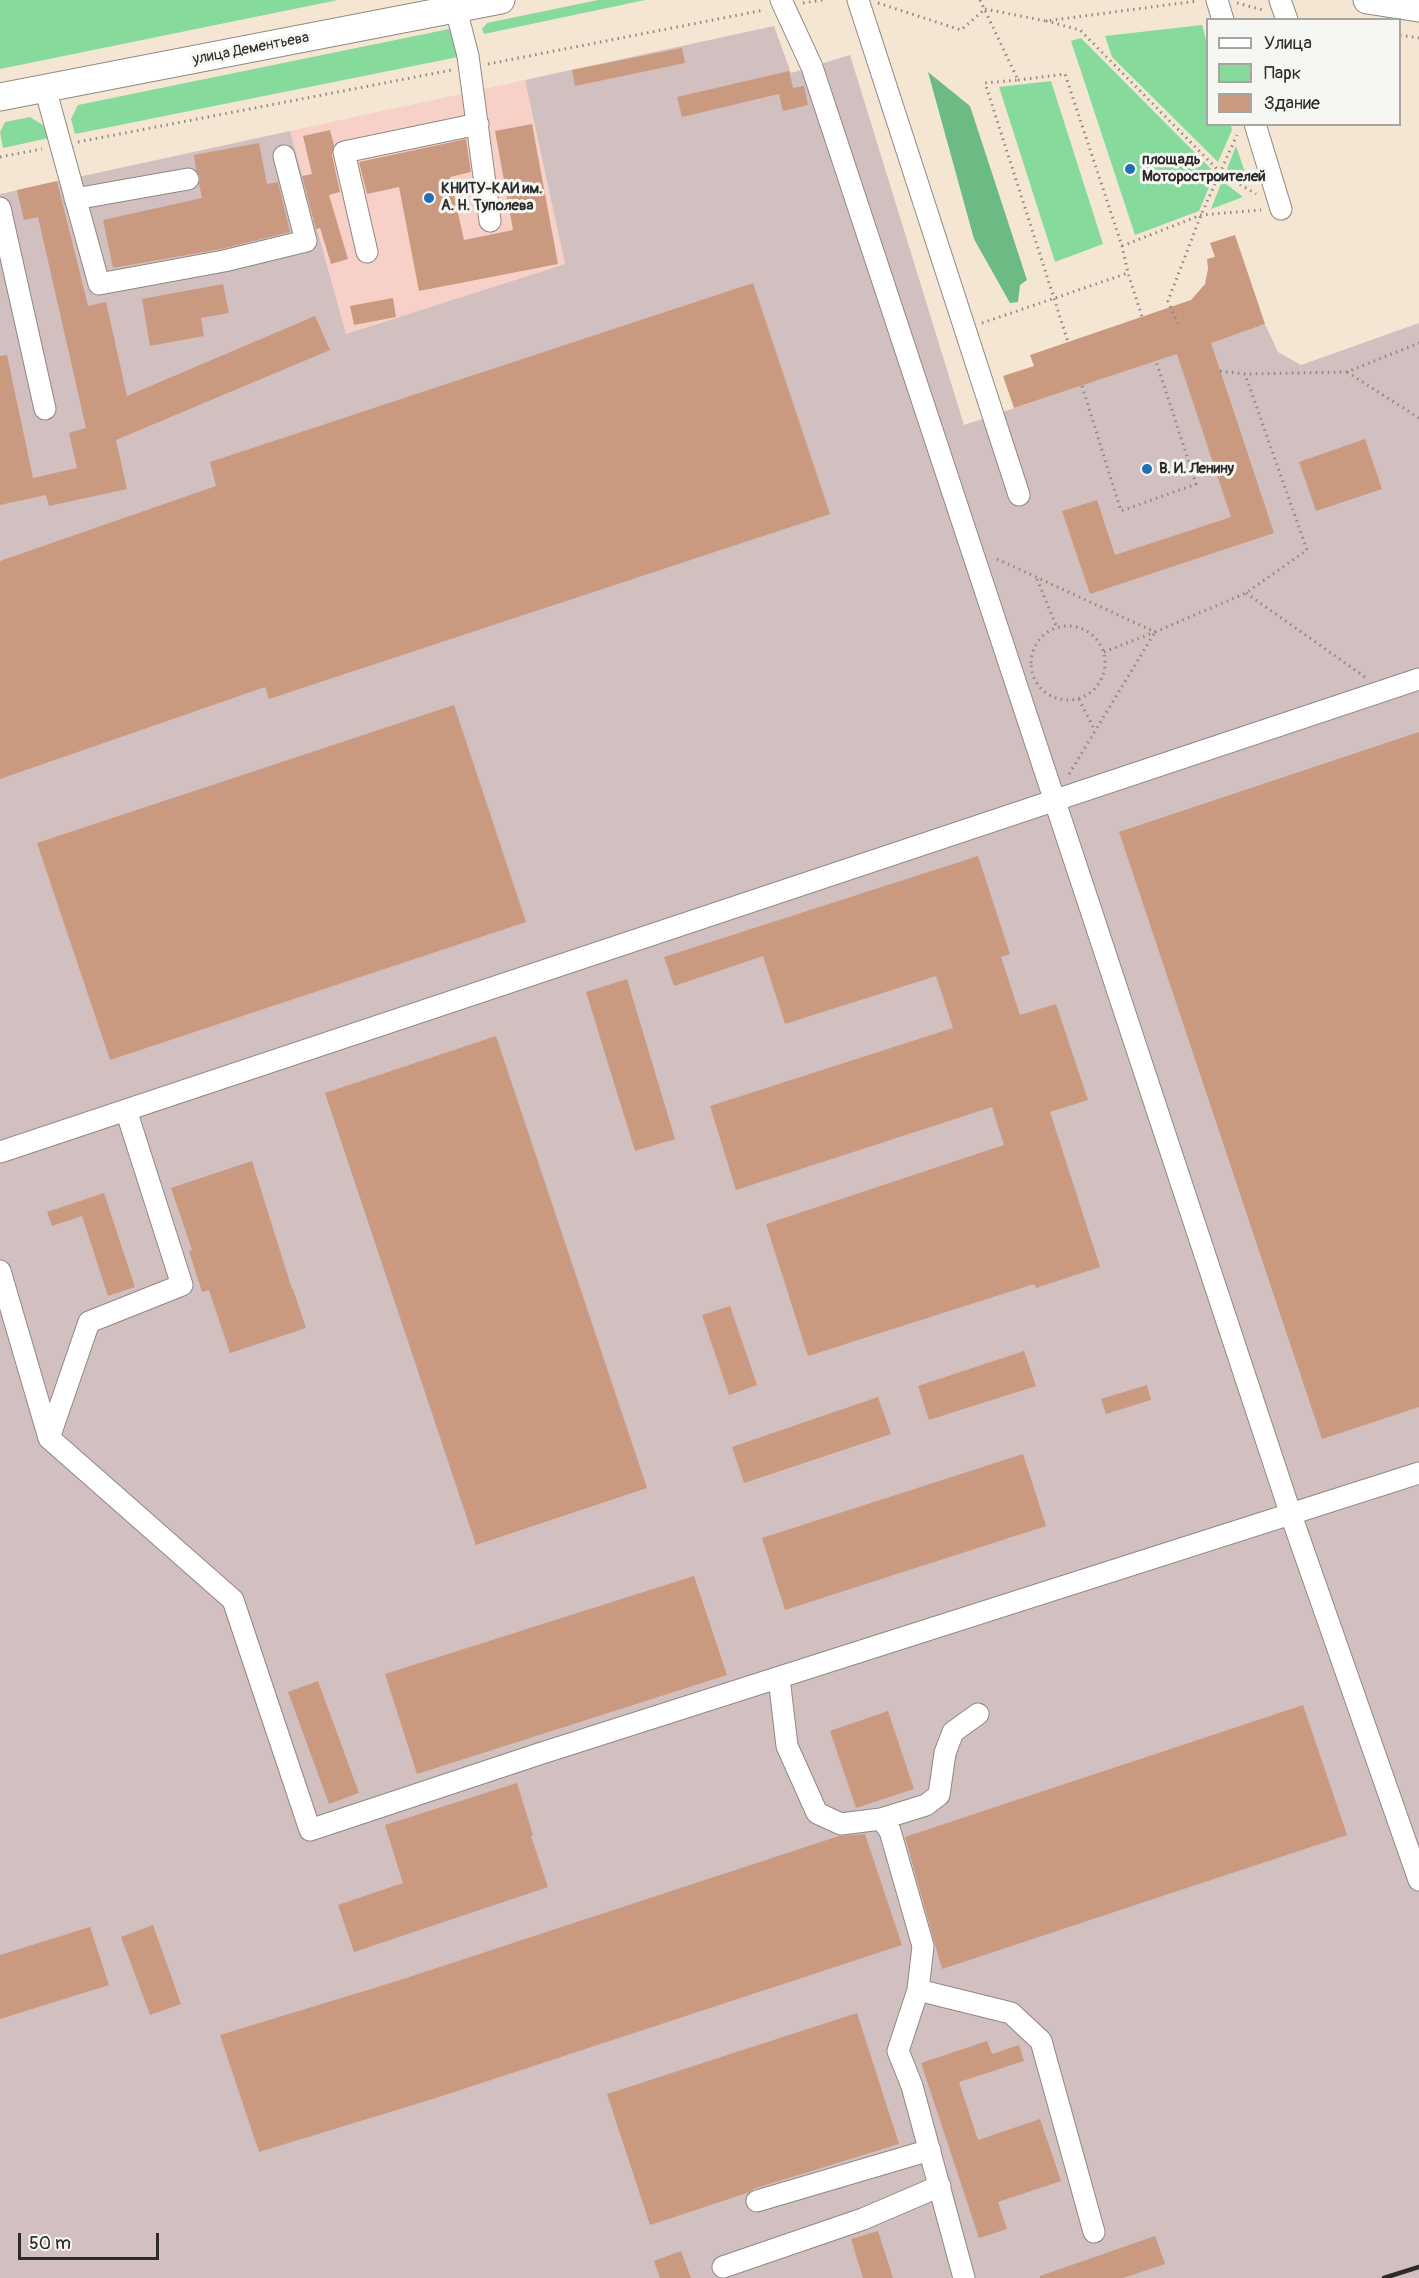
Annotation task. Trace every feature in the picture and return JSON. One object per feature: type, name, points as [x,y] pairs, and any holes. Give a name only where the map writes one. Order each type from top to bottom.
[{"type":"main road","name":"улица Дементьева","points":[[0,97],[501,0]]},
{"type":"main road","points":[[1367,0],[1419,8]]},
{"type":"lane","points":[[858,0],[1019,495]]},
{"type":"lane","points":[[1217,0],[1222,18]]},
{"type":"lane","points":[[1280,0],[1286,18]]},
{"type":"lane","points":[[782,3],[812,67],[1291,1515],[1419,1880]]},
{"type":"lane","points":[[456,9],[470,67],[490,221]]},
{"type":"lane","points":[[45,88],[99,284],[224,261],[306,241],[284,156]]},
{"type":"lane","points":[[367,252],[344,152],[478,124]]},
{"type":"lane","points":[[1246,129],[1281,209]]},
{"type":"lane","points":[[75,199],[188,179]]},
{"type":"lane","points":[[0,208],[45,409]]},
{"type":"lane","points":[[0,1152],[1053,799],[1419,679]]},
{"type":"lane","points":[[49,1438],[89,1322],[182,1285],[126,1110]]},
{"type":"lane","points":[[0,1270],[49,1438],[232,1600],[310,1830],[1419,1473]]},
{"type":"lane","points":[[778,1678],[787,1746],[817,1813],[842,1824],[881,1819],[926,1804],[939,1795],[945,1753],[953,1732],[978,1714]]},
{"type":"lane","points":[[881,1819],[890,1831],[923,1946],[918,1990],[898,2051],[912,2086],[964,2278]]},
{"type":"lane","points":[[918,1990],[1011,2013],[1041,2041],[1094,2232]]},
{"type":"lane","points":[[757,2201],[930,2150]]},
{"type":"lane","points":[[723,2267],[863,2219],[940,2186]]},
{"type":"path","points":[[0,157],[470,67],[782,3],[823,0]]},
{"type":"path","points":[[868,0],[961,30],[985,9]]},
{"type":"path","points":[[980,0],[1018,80]]},
{"type":"path","points":[[1046,21],[1202,0]]},
{"type":"path","points":[[985,9],[1080,30],[1221,173],[1281,209]]},
{"type":"path","points":[[1401,35],[1419,38]]},
{"type":"path","points":[[1068,342],[985,83],[1065,74],[1122,246],[1142,317]]},
{"type":"path","points":[[1178,324],[1168,301],[1201,215],[1246,129]]},
{"type":"path","points":[[1122,246],[1201,215],[1281,209]]},
{"type":"path","points":[[965,329],[1128,273]]},
{"type":"path","points":[[1220,371],[1245,374],[1347,372],[1419,343]]},
{"type":"path","points":[[1082,386],[1121,511],[1196,484],[1156,361]]},
{"type":"path","points":[[1347,372],[1419,417]]},
{"type":"path","points":[[1104,652],[1246,592],[1307,550],[1245,374]]},
{"type":"path","points":[[970,547],[1155,632]]},
{"type":"path","points":[[1036,578],[1057,628]]},
{"type":"path","points":[[1246,592],[1384,690]]},
{"type":"path","points":[[1068,626],[1090,633],[1104,652],[1106,663],[1104,675],[1090,693],[1080,699],[1061,699],[1044,691],[1034,676],[1031,666],[1035,647],[1040,639],[1057,628],[1068,626]]},
{"type":"path","points":[[1053,799],[1155,632]]},
{"type":"path","points":[[1080,699],[1095,731]]},
{"type":"shaded area","points":[[774,26],[791,73],[850,55],[964,425],[1265,324],[1278,352],[1301,365],[1419,323],[1419,2278],[0,2278],[0,194],[290,131],[346,334],[565,264],[525,80]]},
{"type":"shaded area","name":"КНИТУ-КАИ им. А. Н. Туполева","points":[[525,80],[565,264],[346,334],[290,131]]},
{"type":"green space","points":[[0,0],[338,0],[0,69]]},
{"type":"green space","points":[[598,0],[645,0],[484,34],[482,29],[487,23]]},
{"type":"green space","points":[[1202,25],[1206,39],[1206,126],[1231,126],[1232,130],[1218,162],[1112,57],[1105,36]]},
{"type":"green space","points":[[454,28],[463,56],[75,134],[71,119],[78,105]]},
{"type":"green space","points":[[1081,38],[1215,173],[1199,211],[1135,235],[1071,41]]},
{"type":"green space","points":[[928,72],[970,106],[1027,280],[1020,285],[1018,302],[1010,303],[974,239]]},
{"type":"green space","points":[[1051,81],[1103,244],[1055,262],[999,87]]},
{"type":"green space","points":[[30,117],[43,125],[49,138],[3,148],[0,132],[5,122]]},
{"type":"green space","points":[[1236,146],[1249,184],[1227,169]]},
{"type":"green space","points":[[1222,181],[1243,197],[1211,209]]},
{"type":"building","points":[[682,48],[685,63],[575,86],[572,70]]},
{"type":"building","points":[[789,71],[793,88],[804,86],[808,105],[783,111],[779,94],[682,117],[677,97]]},
{"type":"building","points":[[532,124],[558,264],[419,291],[399,187],[367,194],[359,162],[466,139],[471,172],[450,177],[464,240],[513,230],[495,131]]},
{"type":"building","points":[[330,130],[334,145],[332,155],[340,192],[329,195],[348,259],[331,264],[320,228],[316,229],[302,176],[312,174],[303,136]]},
{"type":"building","points":[[259,143],[267,184],[278,182],[290,232],[221,249],[113,268],[103,220],[202,198],[200,176],[196,170],[194,155]]},
{"type":"building","points":[[57,181],[88,306],[106,302],[127,396],[315,316],[330,350],[116,440],[127,489],[49,506],[46,495],[0,505],[0,356],[7,355],[33,478],[77,468],[69,433],[86,428],[38,217],[24,220],[17,190]]},
{"type":"building","points":[[1235,235],[1265,324],[1211,343],[1274,533],[1090,594],[1062,511],[1097,500],[1115,555],[1231,517],[1177,354],[1014,408],[1003,376],[1034,366],[1030,355],[1191,300],[1205,284],[1207,259],[1215,257],[1210,243]]},
{"type":"building","points":[[753,283],[830,514],[269,699],[265,687],[0,779],[0,561],[216,486],[210,462]]},
{"type":"building","points":[[223,284],[229,313],[201,318],[204,336],[150,346],[142,299]]},
{"type":"building","points":[[393,298],[396,317],[354,325],[350,306]]},
{"type":"building","points":[[1365,439],[1382,489],[1316,511],[1299,462]]},
{"type":"building","points":[[454,705],[526,922],[110,1060],[37,843]]},
{"type":"building","points":[[1419,732],[1419,1407],[1322,1439],[1119,832]]},
{"type":"building","points":[[978,856],[1010,954],[1001,957],[1020,1015],[1056,1004],[1088,1100],[1050,1112],[1100,1267],[1036,1288],[1034,1284],[808,1356],[766,1224],[1004,1145],[992,1107],[736,1190],[710,1106],[953,1028],[936,976],[785,1024],[763,956],[674,986],[664,957]]},
{"type":"building","points":[[627,979],[675,1139],[635,1151],[586,992]]},
{"type":"building","points":[[496,1036],[647,1488],[476,1545],[325,1093]]},
{"type":"building","points":[[252,1161],[306,1328],[230,1353],[209,1290],[202,1292],[189,1251],[192,1250],[171,1188]]},
{"type":"building","points":[[104,1193],[135,1287],[108,1296],[82,1216],[52,1226],[47,1212]]},
{"type":"building","points":[[730,1306],[757,1385],[729,1395],[702,1315]]},
{"type":"building","points":[[1024,1351],[1036,1386],[929,1420],[918,1386]]},
{"type":"building","points":[[1147,1385],[1151,1400],[1106,1414],[1101,1399]]},
{"type":"building","points":[[878,1397],[891,1434],[744,1483],[732,1447]]},
{"type":"building","points":[[1023,1454],[1046,1526],[785,1610],[762,1538]]},
{"type":"building","points":[[694,1576],[727,1675],[417,1774],[385,1674]]},
{"type":"building","points":[[318,1681],[359,1793],[329,1804],[288,1692]]},
{"type":"building","points":[[1303,1705],[1347,1835],[942,1969],[905,1837]]},
{"type":"building","points":[[888,1711],[914,1789],[856,1808],[830,1731]]},
{"type":"building","points":[[517,1783],[548,1887],[354,1952],[338,1905],[403,1883],[385,1825]]},
{"type":"building","points":[[865,1834],[902,1945],[436,2098],[259,2152],[220,2035],[397,1981],[839,1836]]},
{"type":"building","points":[[153,1925],[181,2004],[150,2015],[121,1937]]},
{"type":"building","points":[[90,1927],[109,1985],[0,2019],[0,1955]]},
{"type":"building","points":[[857,2013],[899,2144],[753,2189],[650,2225],[607,2094]]},
{"type":"building","points":[[987,2041],[992,2054],[1019,2045],[1024,2061],[959,2082],[978,2140],[1040,2119],[1061,2181],[998,2202],[1007,2229],[979,2238],[921,2063]]},
{"type":"building","points":[[878,2231],[893,2278],[863,2278],[851,2239]]},
{"type":"building","points":[[1155,2236],[1165,2264],[1123,2278],[1040,2278],[1040,2276]]},
{"type":"building","points":[[681,2251],[691,2278],[660,2278],[654,2261]]},
{"type":"railway","points":[[1384,2278],[1419,2267]]},
{"type":"place","name":"площадь Моторостроителей","points":[[1130,169]]},
{"type":"place","name":"КНИТУ-КАИ им. А. Н. Туполева","points":[[429,198]]},
{"type":"place","name":"В. И. Ленину","points":[[1147,469]]}]
